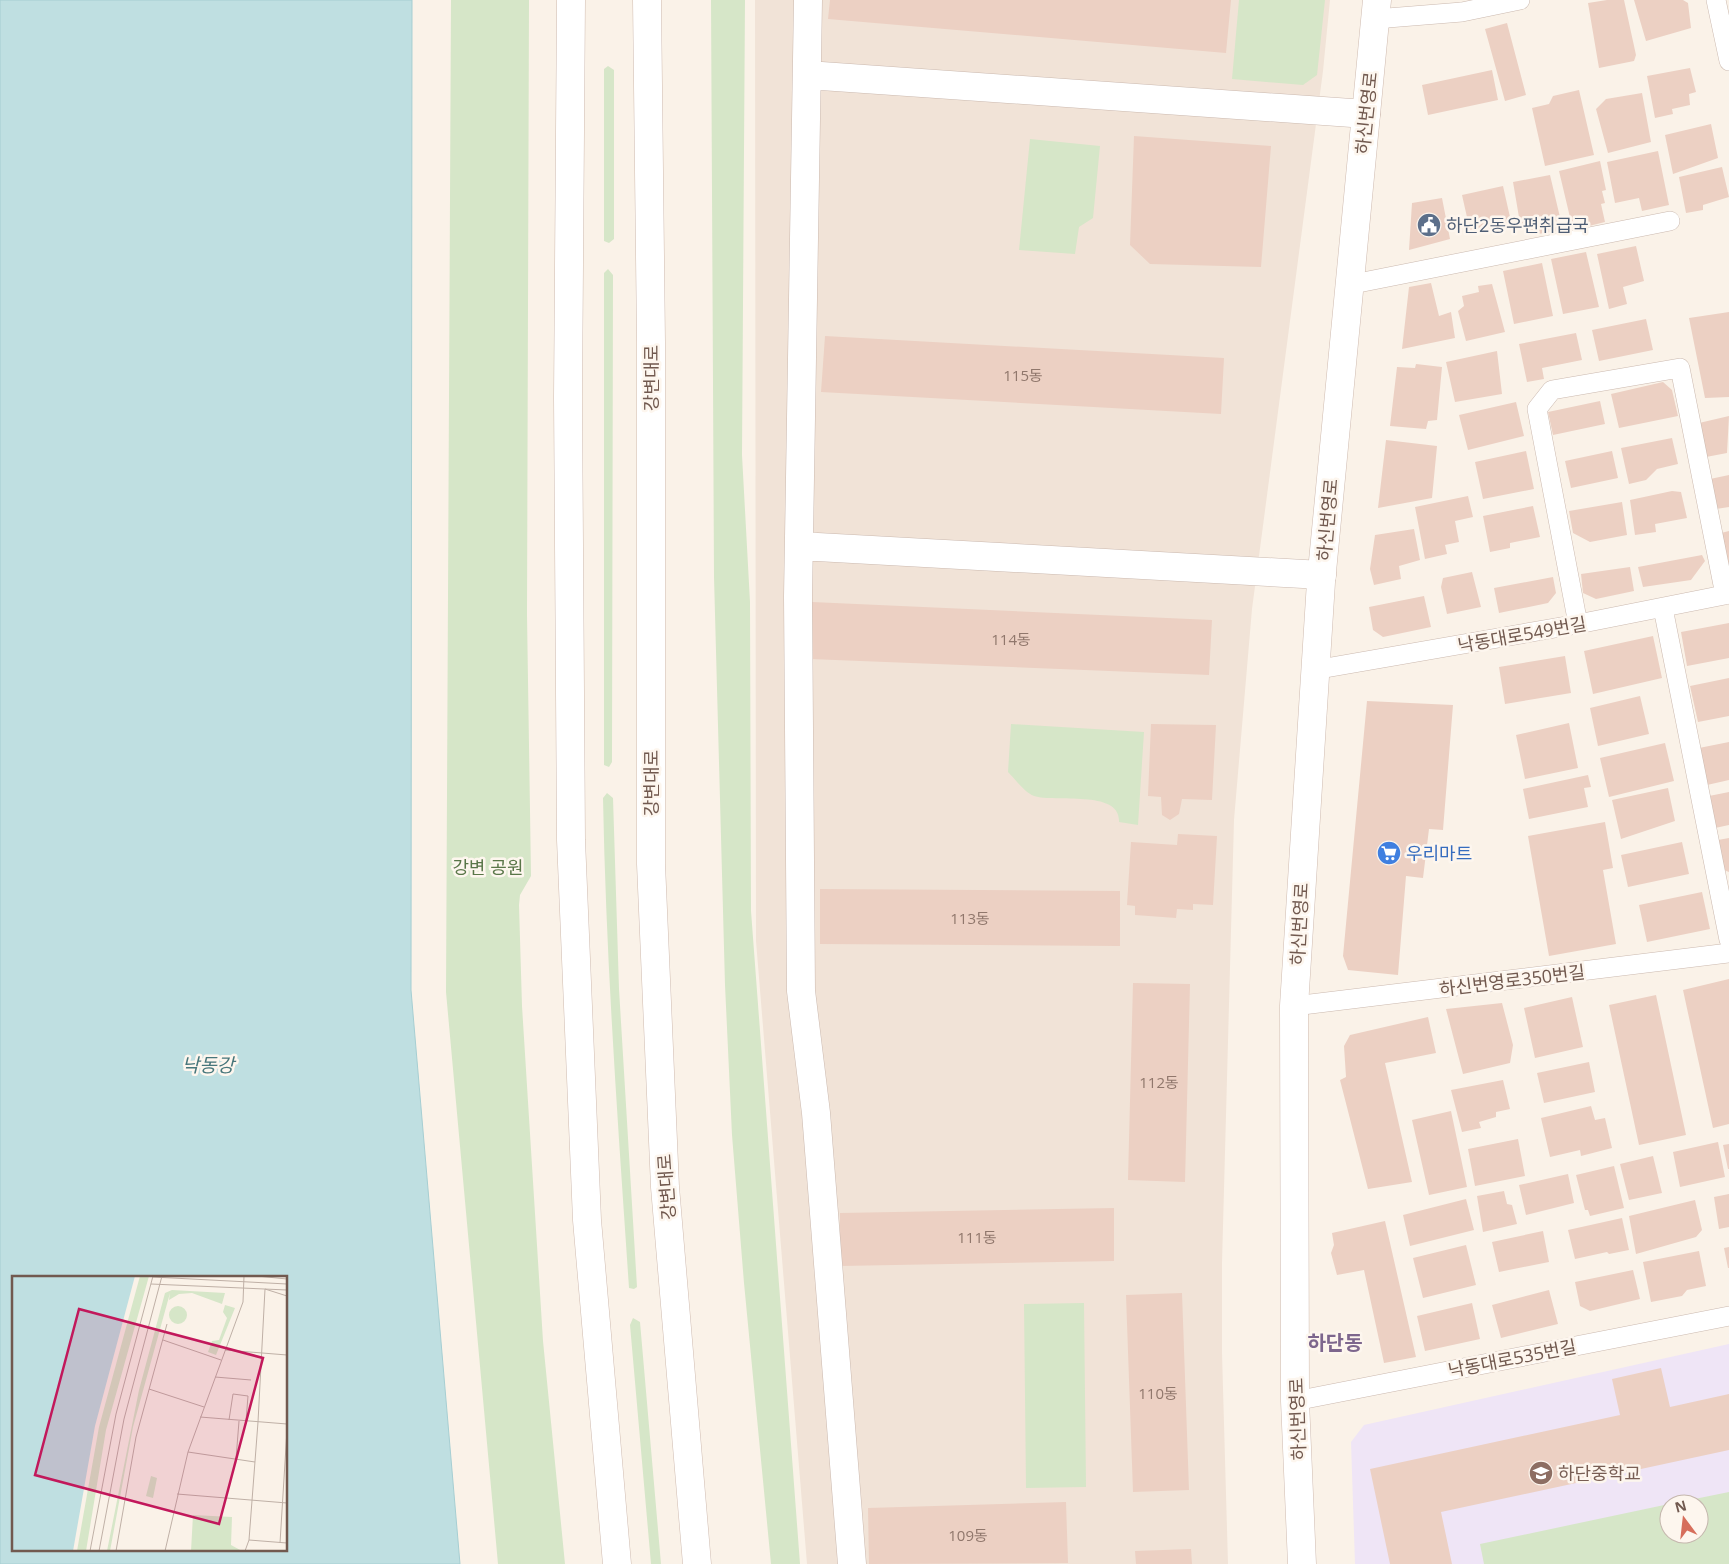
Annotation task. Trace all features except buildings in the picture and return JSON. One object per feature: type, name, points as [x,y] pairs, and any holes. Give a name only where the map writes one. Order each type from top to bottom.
[{"type":"street","points":[[571,0],[568,398],[571,840],[587,1220],[617,1564]]},
{"type":"street","name":"강변대로","points":[[647,0],[651,342],[650,864],[665,1187],[697,1564]]},
{"type":"street","points":[[808,0],[799,546],[801,991],[816,1113],[852,1564]]},
{"type":"street","name":"하신번영로","points":[[1302,1564],[1296,1401],[1294,1006],[1314,670],[1348,286],[1376,10]]},
{"type":"street","points":[[807,76],[1366,114]]},
{"type":"street","points":[[799,546],[1322,575]]},
{"type":"lane","points":[[1376,10],[1462,12],[1520,0]]},
{"type":"lane","points":[[1716,0],[1729,61]]},
{"type":"lane","points":[[1348,286],[1670,220]]},
{"type":"lane","points":[[1578,624],[1537,409],[1552,390],[1680,368],[1727,595]]},
{"type":"lane","name":"낙동대로549번길","points":[[1314,670],[1578,624],[1727,595]]},
{"type":"lane","points":[[1663,608],[1729,940]]},
{"type":"lane","name":"하신번영로350번길","points":[[1294,1006],[1729,953]]},
{"type":"lane","name":"낙동대로535번길","points":[[1296,1401],[1729,1316]]},
{"type":"shaded area","points":[[755,0],[1330,0],[1323,71],[1252,609],[1234,820],[1222,1263],[1222,1353],[1228,1564],[807,1564],[756,941]]},
{"type":"shaded area","name":"하단중학교","points":[[1729,1344],[1729,1564],[1355,1564],[1351,1442],[1364,1425]]},
{"type":"green space","name":"강변 공원","points":[[451,0],[529,0],[527,615],[531,876],[520,895],[519,905],[522,1006],[543,1341],[565,1564],[498,1564],[446,992]]},
{"type":"green space","points":[[711,0],[745,0],[742,455],[750,602],[751,911],[800,1564],[771,1564],[732,1135],[725,985],[714,577]]},
{"type":"green space","points":[[1239,0],[1325,0],[1317,75],[1303,85],[1232,79]]},
{"type":"green space","points":[[608,66],[614,70],[614,239],[609,243],[604,241],[604,69]]},
{"type":"green space","points":[[1030,139],[1100,146],[1093,218],[1079,227],[1075,254],[1019,250]]},
{"type":"green space","points":[[608,269],[613,275],[612,762],[609,767],[604,765],[604,273]]},
{"type":"green space","points":[[1011,724],[1144,732],[1138,825],[1119,822],[1117,812],[1110,805],[1099,801],[1044,798],[1027,792],[1008,772]]},
{"type":"green space","points":[[607,793],[613,798],[619,989],[637,1287],[634,1289],[629,1288],[610,982],[603,798]]},
{"type":"green space","points":[[1084,1303],[1086,1487],[1026,1488],[1024,1304]]},
{"type":"green space","points":[[633,1318],[640,1322],[661,1564],[651,1564],[630,1325]]},
{"type":"green space","points":[[1729,1492],[1729,1564],[1484,1564],[1480,1544],[1659,1506],[1659,1544],[1709,1544],[1709,1496]]},
{"type":"water","name":"낙동강","points":[[0,0],[412,0],[411,990],[460,1564],[0,1564]]},
{"type":"place","name":"하단2동우편취급국","points":[[1429,225]]},
{"type":"place","name":"우리마트","points":[[1389,853]]},
{"type":"place","name":"하단중학교","points":[[1541,1473]]},
{"type":"district","name":"하단동","points":[[1335,1342]]}]
